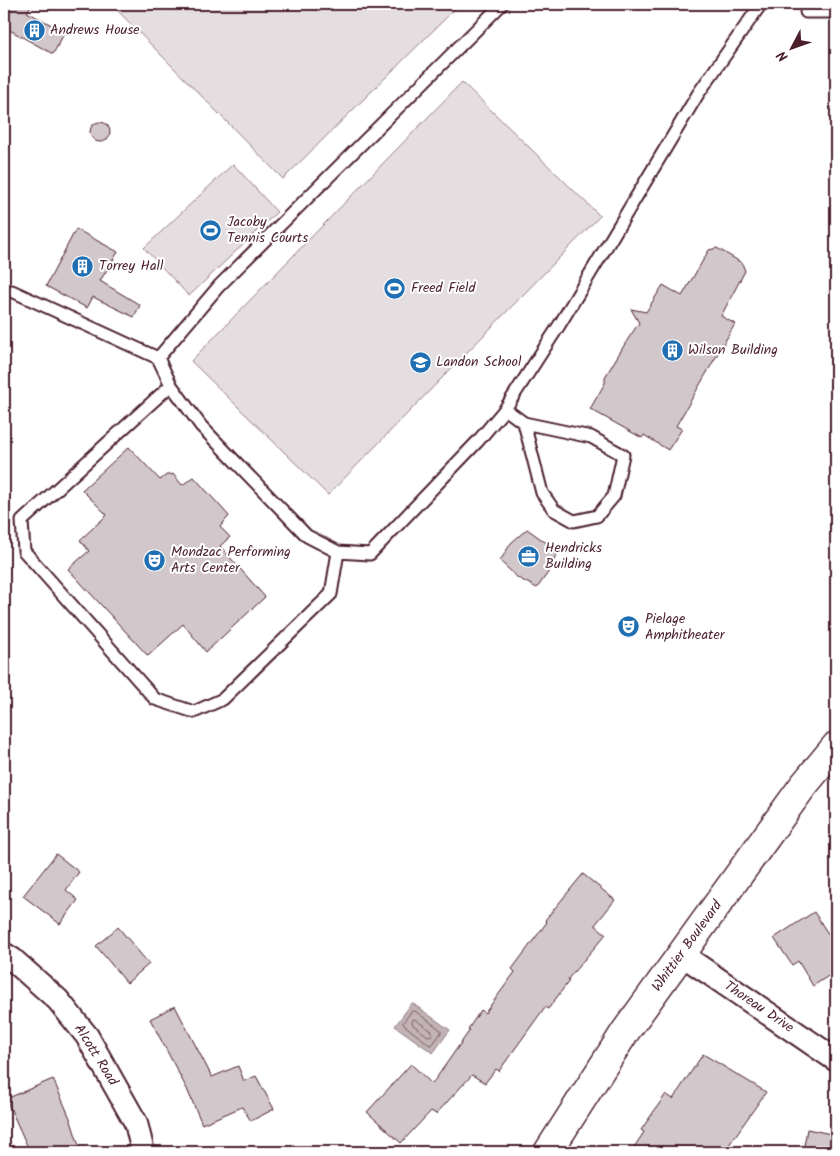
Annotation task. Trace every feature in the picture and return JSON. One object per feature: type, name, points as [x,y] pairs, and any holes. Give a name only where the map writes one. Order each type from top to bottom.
[{"type":"street","name":"Whittier Boulevard","points":[[548,1152],[625,1032],[803,786],[836,746]]},
{"type":"street","name":"Alcott Road","points":[[4,954],[58,1000],[87,1036],[136,1123],[143,1152]]},
{"type":"street","name":"Thoreau Drive","points":[[681,954],[836,1060]]},
{"type":"lane","points":[[158,358],[219,286],[502,4]]},
{"type":"lane","points":[[4,292],[12,291],[158,358],[171,385],[201,426],[307,536],[338,552],[370,554],[478,441],[505,409],[560,324],[698,94],[761,4]]},
{"type":"lane","points":[[806,12],[836,12]]},
{"type":"lane","points":[[171,385],[22,521],[24,551],[155,699],[194,712],[223,699],[331,594],[338,552]]},
{"type":"lane","points":[[505,409],[524,422],[591,437],[623,455],[614,496],[596,516],[574,521],[554,510],[542,492],[524,422]]},
{"type":"shaded area","name":"Jacoby Tennis Courts","points":[[115,4],[460,4],[283,179],[113,6]]},
{"type":"shaded area","name":"Freed Field","points":[[462,82],[600,216],[328,495],[191,361]]},
{"type":"shaded area","name":"Jacoby Tennis Courts","points":[[233,164],[277,212],[189,296],[144,248]]},
{"type":"water","points":[[412,1003],[450,1030],[433,1053],[395,1026]]},
{"type":"building","name":"Andrews House","points":[[4,4],[32,4],[27,12],[65,32],[53,54],[4,27]]},
{"type":"building","points":[[96,122],[104,122],[110,128],[110,136],[104,142],[96,142],[90,136],[90,128]]},
{"type":"building","name":"Torrey Hall","points":[[76,229],[118,252],[100,281],[140,305],[134,317],[93,297],[87,308],[46,286]]},
{"type":"building","name":"Wilson Building","points":[[717,248],[742,263],[745,271],[721,316],[735,324],[676,426],[682,429],[668,450],[644,435],[642,438],[590,409],[605,383],[605,377],[639,323],[631,309],[646,312],[663,285],[682,296],[709,250]]},
{"type":"building","name":"Mondzac Performing Arts Center","points":[[129,447],[160,480],[169,473],[173,474],[182,485],[194,477],[229,516],[220,527],[230,537],[220,546],[265,597],[206,652],[183,624],[148,656],[68,569],[89,551],[80,540],[107,515],[82,490]]},
{"type":"building","name":"Hendricks Building","points":[[527,529],[558,551],[550,570],[537,588],[518,578],[500,561],[511,543]]},
{"type":"building","points":[[56,854],[79,872],[66,890],[78,900],[60,924],[23,896]]},
{"type":"building","points":[[583,874],[615,900],[595,925],[606,934],[567,980],[569,981],[548,1009],[545,1007],[499,1071],[496,1069],[485,1083],[472,1075],[436,1114],[431,1111],[401,1143],[367,1112],[411,1064],[432,1084],[470,1030],[468,1029],[481,1010],[485,1013],[515,972],[512,969],[547,922],[545,920]]},
{"type":"building","points":[[814,912],[836,946],[836,971],[813,986],[798,961],[792,965],[774,938]]},
{"type":"building","points":[[118,927],[149,964],[127,983],[96,946]]},
{"type":"building","points":[[175,1006],[212,1077],[238,1066],[244,1081],[256,1076],[274,1109],[251,1121],[242,1107],[202,1124],[187,1089],[150,1019]]},
{"type":"building","points":[[703,1054],[766,1092],[724,1152],[631,1152],[644,1132],[641,1130],[666,1094],[673,1099]]},
{"type":"building","points":[[53,1079],[70,1118],[81,1152],[30,1152],[6,1099]]},
{"type":"building","points":[[807,1129],[836,1135],[836,1152],[803,1152]]},
{"type":"place","name":"Andrews House","points":[[34,30]]},
{"type":"place","name":"Jacoby Tennis Courts","points":[[211,230]]},
{"type":"place","name":"Torrey Hall","points":[[83,266]]},
{"type":"place","name":"Freed Field","points":[[395,288]]},
{"type":"place","name":"Wilson Building","points":[[672,350]]},
{"type":"place","name":"Landon School","points":[[420,362]]},
{"type":"place","name":"Hendricks Building","points":[[529,556]]},
{"type":"place","name":"Mondzac Performing Arts Center","points":[[155,560]]},
{"type":"place","name":"Pielage Amphitheater","points":[[629,627]]}]
